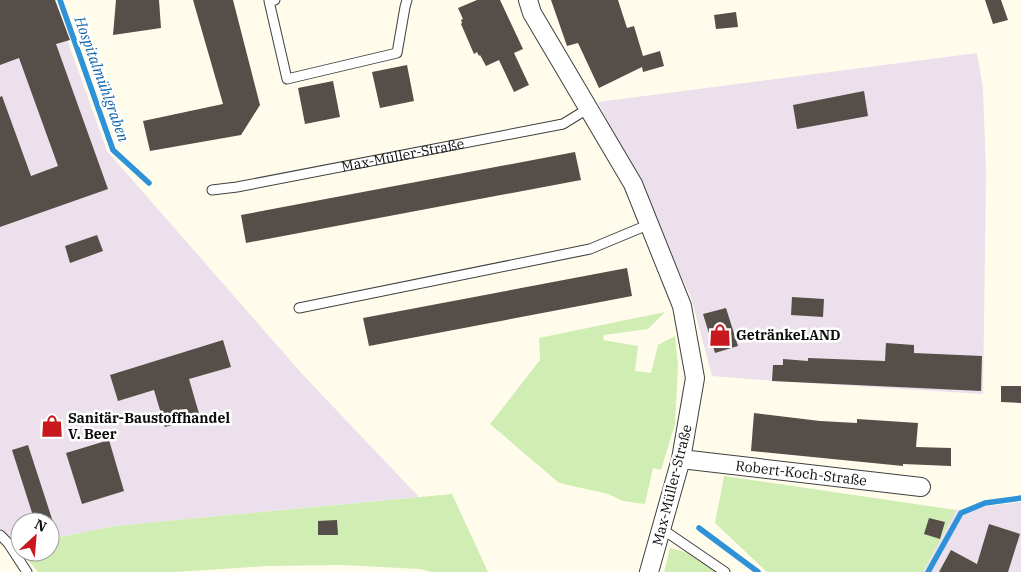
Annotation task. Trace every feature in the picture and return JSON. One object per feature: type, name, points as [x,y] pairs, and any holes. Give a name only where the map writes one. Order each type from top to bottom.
[{"type":"street","name":"Max-Müller-Straße","points":[[528,0],[532,13],[633,184],[682,306],[695,378],[681,459],[649,572]]},
{"type":"street","name":"Robert-Koch-Straße","points":[[681,459],[921,487]]},
{"type":"lane","points":[[275,0],[269,1],[288,79],[397,53],[405,7],[408,0]]},
{"type":"lane","name":"Max-Müller-Straße","points":[[212,190],[237,187],[563,124],[589,108]]},
{"type":"lane","points":[[299,308],[590,249],[650,224]]},
{"type":"lane","points":[[662,529],[724,572]]},
{"type":"lane","points":[[0,535],[8,543],[27,572]]},
{"type":"shaded area","points":[[0,0],[53,0],[107,151],[304,376],[419,497],[115,526],[60,537],[60,512],[10,512],[10,541],[0,530]]},
{"type":"shaded area","points":[[977,53],[983,88],[986,174],[983,394],[712,376],[691,297],[598,102]]},
{"type":"shaded area","points":[[1021,502],[1021,572],[923,572],[956,510]]},
{"type":"green space","points":[[665,312],[648,329],[604,335],[603,340],[638,346],[635,371],[651,373],[658,345],[675,336],[678,365],[675,424],[661,470],[653,468],[645,504],[623,501],[608,494],[559,483],[490,424],[540,360],[539,338]]},
{"type":"green space","points":[[724,476],[956,510],[923,572],[767,572],[715,523]]},
{"type":"green space","points":[[452,494],[488,572],[432,572],[419,569],[343,565],[268,566],[174,572],[38,572],[30,562],[60,562],[60,537],[115,526]]},
{"type":"green space","points":[[670,548],[689,553],[717,572],[664,572]]},
{"type":"building","points":[[0,0],[55,0],[70,40],[56,44],[108,189],[0,227],[0,97],[2,96],[31,176],[58,166],[19,58],[0,65]]},
{"type":"building","points":[[116,0],[159,0],[161,28],[113,35]]},
{"type":"building","points":[[193,0],[233,0],[260,105],[241,135],[150,151],[143,121],[223,104]]},
{"type":"building","points":[[477,0],[500,0],[523,49],[514,53],[529,85],[514,92],[499,60],[486,66],[477,52],[474,54],[461,24],[463,19],[458,8]]},
{"type":"building","points":[[551,0],[618,0],[627,28],[634,26],[643,56],[660,51],[664,66],[643,72],[642,67],[599,88],[578,43],[567,46]]},
{"type":"building","points":[[985,0],[1001,0],[1008,20],[993,24]]},
{"type":"building","points":[[736,12],[738,27],[716,29],[714,15]]},
{"type":"building","points":[[407,65],[414,101],[380,108],[372,72]]},
{"type":"building","points":[[333,81],[340,117],[305,124],[298,88]]},
{"type":"building","points":[[864,91],[868,116],[797,129],[793,105]]},
{"type":"building","points":[[575,152],[581,180],[246,243],[241,215]]},
{"type":"building","points":[[97,235],[103,251],[70,263],[65,246]]},
{"type":"building","points":[[627,268],[632,296],[369,346],[363,318]]},
{"type":"building","points":[[792,297],[824,299],[823,317],[791,315]]},
{"type":"building","points":[[726,308],[738,346],[715,353],[703,314]]},
{"type":"building","points":[[223,340],[231,367],[189,379],[200,417],[165,427],[154,390],[118,401],[110,375]]},
{"type":"building","points":[[886,343],[914,345],[914,353],[982,356],[981,391],[772,381],[773,365],[783,365],[783,359],[808,361],[808,358],[885,361]]},
{"type":"building","points":[[1001,386],[1021,386],[1021,403],[1001,402]]},
{"type":"building","points":[[754,413],[820,421],[857,423],[857,419],[918,423],[916,447],[951,448],[951,466],[903,464],[903,466],[751,451]]},
{"type":"building","points":[[109,440],[124,491],[82,504],[66,453]]},
{"type":"building","points":[[28,445],[50,512],[32,512],[12,450]]},
{"type":"building","points":[[929,518],[945,522],[940,539],[924,534]]},
{"type":"building","points":[[337,520],[338,535],[318,535],[318,521]]},
{"type":"building","points":[[989,524],[1020,534],[1008,572],[939,572],[951,550],[977,564]]},
{"type":"waterway","name":"Hospitalmühlgraben","points":[[60,0],[113,150],[149,183]]},
{"type":"waterway","name":"Hospitalmühlgraben","points":[[928,572],[961,513],[985,503],[1021,498]]},
{"type":"waterway","name":"Hospitalmühlgraben","points":[[699,528],[758,572]]},
{"type":"place","name":"GetränkeLAND","points":[[720,335]]},
{"type":"place","name":"Sanitär-Baustoffhandel V. Beer","points":[[52,426]]}]
